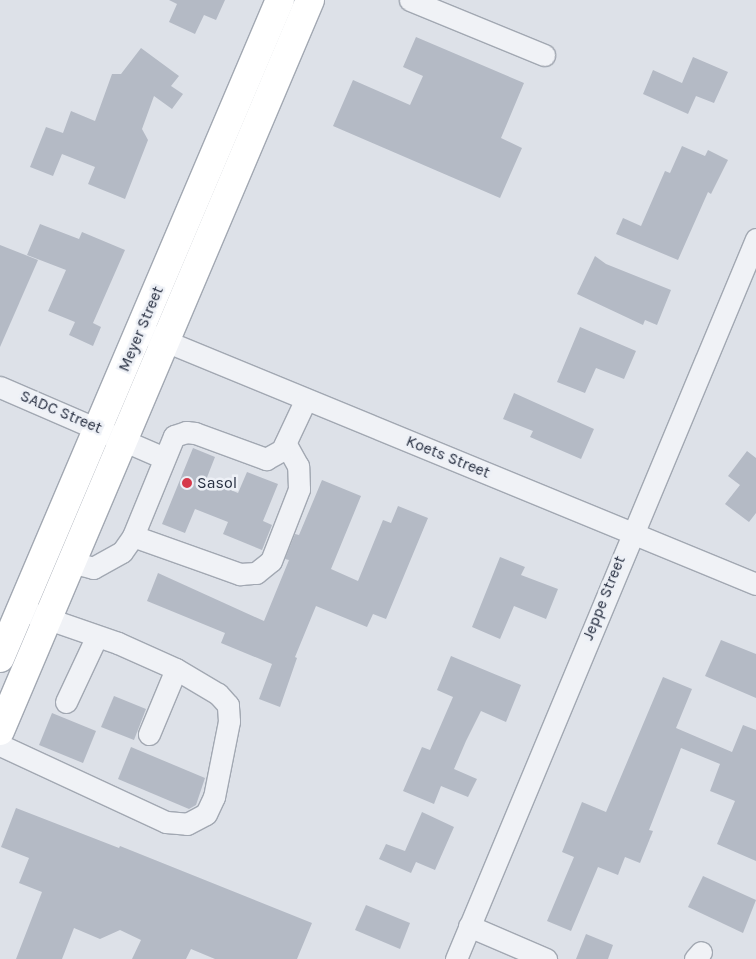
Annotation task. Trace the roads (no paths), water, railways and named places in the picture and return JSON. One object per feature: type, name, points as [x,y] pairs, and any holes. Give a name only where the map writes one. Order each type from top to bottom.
[{"type":"main road","name":"Meyer Street","points":[[0,658],[20,610],[111,433],[141,331],[280,0]]},
{"type":"main road","points":[[0,731],[71,562],[111,433],[167,342],[310,0]]},
{"type":"street","points":[[410,0],[544,55]]},
{"type":"street","name":"Jeppe Street","points":[[456,959],[632,532],[756,239]]},
{"type":"street","name":"Koets Street","points":[[141,331],[756,584]]},
{"type":"street","name":"SADC Street","points":[[0,387],[111,433],[164,458]]},
{"type":"street","points":[[71,562],[93,568],[100,566],[122,552],[133,536],[174,436],[186,432],[258,459],[272,457],[285,443],[306,399]]},
{"type":"street","points":[[133,536],[240,574],[256,572],[271,561],[299,489],[298,466],[285,443]]},
{"type":"street","points":[[0,745],[166,822],[187,824],[198,821],[206,814],[216,789],[230,715],[228,706],[218,694],[176,669],[139,651],[96,638],[20,610]]},
{"type":"street","points":[[66,702],[96,638]]},
{"type":"street","points":[[149,734],[176,669]]},
{"type":"street","points":[[469,926],[546,959]]},
{"type":"place","name":"Sasol","points":[[187,483]]}]
